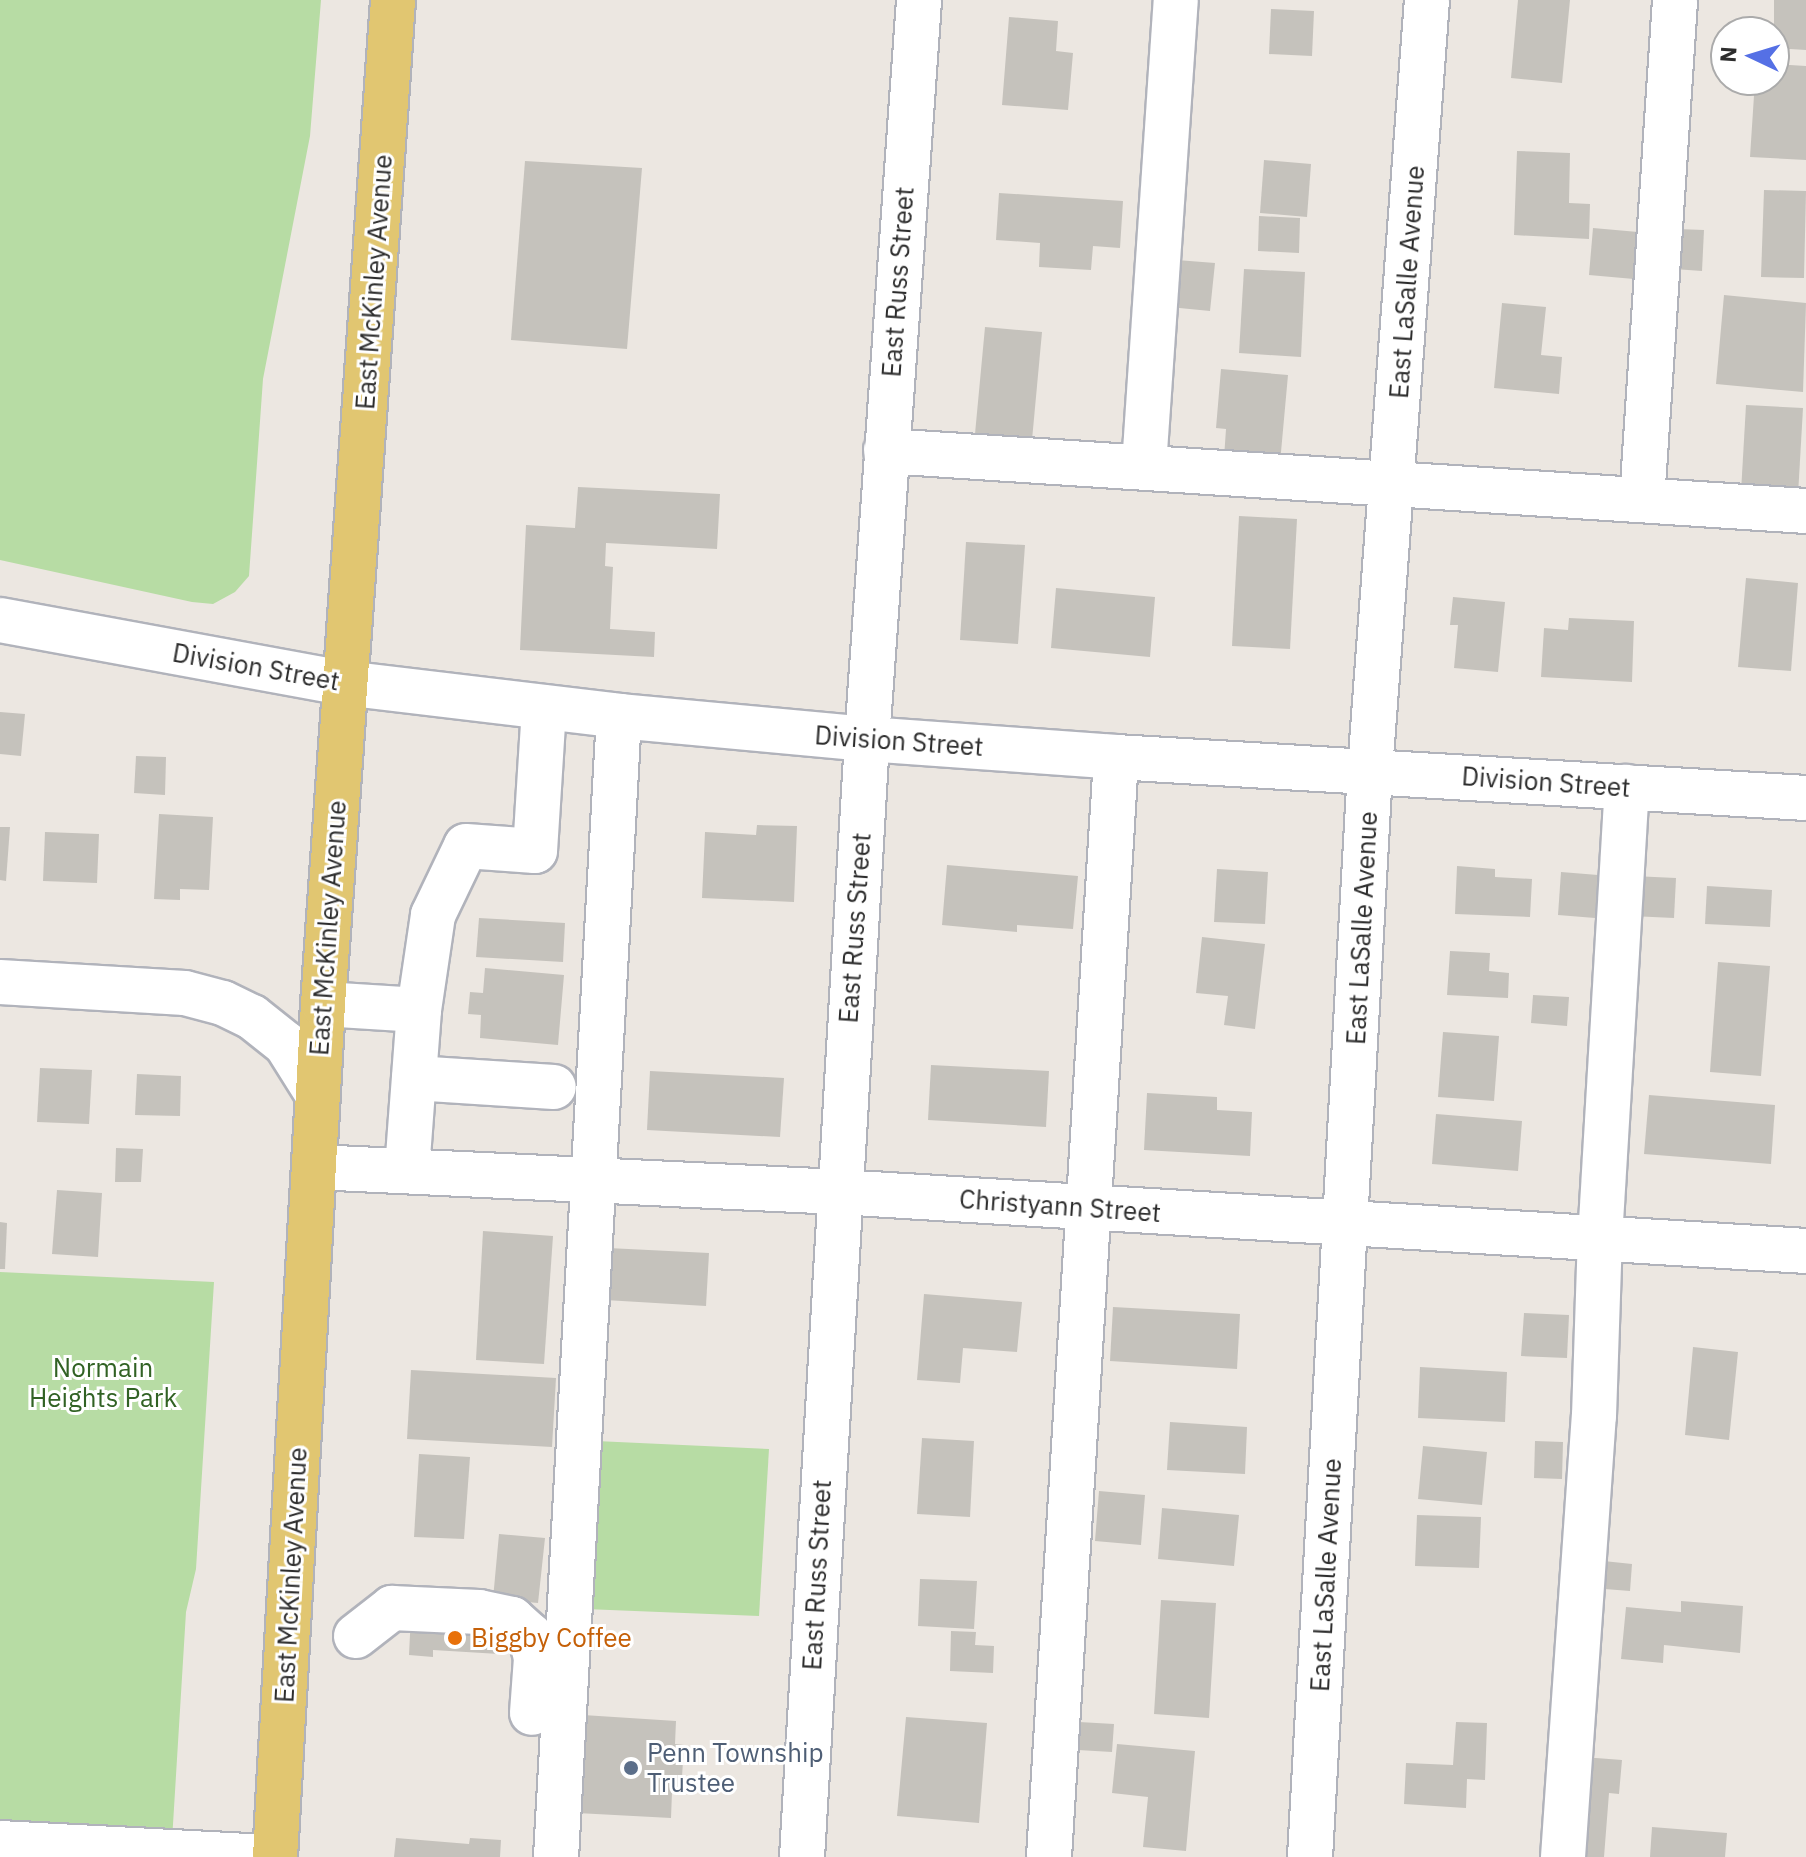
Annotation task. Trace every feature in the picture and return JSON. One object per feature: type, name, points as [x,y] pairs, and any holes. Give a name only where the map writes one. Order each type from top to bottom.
[{"type":"main road","name":"East McKinley Avenue","points":[[272,1857],[323,1004],[393,0]]},
{"type":"street","name":"East Russ Street","points":[[802,1857],[867,739],[919,0]]},
{"type":"street","points":[[1144,466],[1176,0]]},
{"type":"street","name":"East LaSalle Avenue","points":[[1310,1857],[1370,770],[1427,0]]},
{"type":"street","points":[[1642,500],[1675,0]]},
{"type":"street","points":[[886,451],[1806,511]]},
{"type":"street","name":"Division Street","points":[[0,620],[344,683],[619,716],[867,739],[1116,757],[1806,798]]},
{"type":"street","points":[[407,1170],[419,1010],[433,915],[466,846],[535,851],[544,707]]},
{"type":"street","points":[[556,1857],[619,716]]},
{"type":"street","points":[[1049,1857],[1116,757]]},
{"type":"street","points":[[1563,1857],[1594,1416],[1600,1239],[1627,787]]},
{"type":"street","points":[[0,982],[185,993],[223,1003],[252,1017],[286,1044],[318,1095]]},
{"type":"street","points":[[323,1004],[419,1010]]},
{"type":"street","points":[[414,1078],[554,1087]]},
{"type":"street","name":"Christyann Street","points":[[315,1167],[839,1192],[1806,1251]]},
{"type":"street","points":[[356,1636],[392,1608],[479,1612],[512,1619],[530,1635],[536,1658],[532,1713]]},
{"type":"street","points":[[0,1843],[272,1857]]},
{"type":"green space","points":[[0,0],[321,0],[310,136],[263,379],[249,576],[235,592],[213,604],[0,560]]},
{"type":"green space","name":"Normain Heights Park","points":[[0,1272],[214,1282],[196,1569],[186,1612],[171,1857],[0,1857]]},
{"type":"green space","points":[[596,1441],[769,1449],[759,1616],[585,1609]]},
{"type":"building","points":[[1518,0],[1570,0],[1562,83],[1511,78]]},
{"type":"building","points":[[1774,0],[1806,0],[1806,50],[1790,49],[1790,16],[1774,16]]},
{"type":"building","points":[[1271,9],[1314,11],[1312,56],[1269,54]]},
{"type":"building","points":[[1009,17],[1058,21],[1056,51],[1073,53],[1068,110],[1002,105]]},
{"type":"building","points":[[1790,65],[1806,66],[1806,160],[1750,157],[1754,96],[1790,96]]},
{"type":"building","points":[[1517,151],[1570,153],[1569,203],[1590,204],[1589,239],[1514,235]]},
{"type":"building","points":[[1264,160],[1311,164],[1307,217],[1260,213]]},
{"type":"building","points":[[525,161],[642,168],[627,349],[511,340]]},
{"type":"building","points":[[1764,190],[1806,191],[1804,278],[1761,277]]},
{"type":"building","points":[[999,193],[1123,201],[1120,248],[1093,246],[1091,270],[1039,267],[1040,243],[996,240]]},
{"type":"building","points":[[1259,216],[1300,218],[1299,253],[1258,251]]},
{"type":"building","points":[[1593,228],[1638,232],[1634,279],[1589,275]]},
{"type":"building","points":[[1677,229],[1704,230],[1702,271],[1674,269]]},
{"type":"building","points":[[1164,259],[1215,263],[1210,311],[1159,306]]},
{"type":"building","points":[[1244,269],[1305,272],[1301,357],[1239,353]]},
{"type":"building","points":[[1724,295],[1806,303],[1803,392],[1716,384]]},
{"type":"building","points":[[1502,303],[1546,307],[1541,355],[1562,357],[1559,394],[1494,388]]},
{"type":"building","points":[[985,327],[1042,332],[1032,440],[975,434]]},
{"type":"building","points":[[1221,369],[1288,375],[1280,463],[1224,458],[1226,429],[1216,428]]},
{"type":"building","points":[[1746,405],[1803,408],[1798,495],[1741,492]]},
{"type":"building","points":[[578,487],[720,494],[717,549],[606,543],[605,566],[613,567],[610,629],[655,632],[654,657],[520,650],[526,525],[575,528]]},
{"type":"building","points":[[1239,516],[1297,519],[1290,649],[1232,646]]},
{"type":"building","points":[[966,542],[1025,545],[1018,644],[960,640]]},
{"type":"building","points":[[1746,578],[1798,583],[1791,671],[1738,667]]},
{"type":"building","points":[[1056,588],[1155,597],[1150,657],[1051,648]]},
{"type":"building","points":[[1453,597],[1505,602],[1498,672],[1454,668],[1458,625],[1450,625]]},
{"type":"building","points":[[1569,618],[1634,621],[1632,682],[1541,677],[1544,628],[1568,630]]},
{"type":"building","points":[[0,712],[25,714],[21,756],[0,754]]},
{"type":"building","points":[[136,756],[166,757],[165,795],[134,793]]},
{"type":"building","points":[[159,814],[213,817],[209,890],[180,889],[180,900],[154,899]]},
{"type":"building","points":[[757,825],[797,826],[794,902],[702,898],[705,832],[756,835]]},
{"type":"building","points":[[0,827],[10,827],[6,881],[0,880]]},
{"type":"building","points":[[45,832],[99,834],[97,883],[43,881]]},
{"type":"building","points":[[947,865],[1078,876],[1073,929],[1017,925],[1017,932],[942,925]]},
{"type":"building","points":[[1457,866],[1495,869],[1495,877],[1532,879],[1530,917],[1455,914]]},
{"type":"building","points":[[1217,869],[1268,872],[1265,924],[1214,922]]},
{"type":"building","points":[[1561,872],[1598,875],[1595,918],[1558,915]]},
{"type":"building","points":[[1633,876],[1676,878],[1674,918],[1631,916]]},
{"type":"building","points":[[1707,886],[1772,890],[1770,927],[1705,924]]},
{"type":"building","points":[[479,918],[565,923],[563,962],[476,957]]},
{"type":"building","points":[[1202,937],[1265,944],[1255,1029],[1224,1025],[1228,996],[1196,993]]},
{"type":"building","points":[[1450,951],[1490,953],[1489,971],[1509,973],[1508,998],[1447,995]]},
{"type":"building","points":[[1718,962],[1770,966],[1761,1076],[1710,1072]]},
{"type":"building","points":[[485,968],[564,975],[558,1045],[480,1038],[481,1015],[468,1014],[470,992],[483,993]]},
{"type":"building","points":[[1533,995],[1569,997],[1567,1026],[1531,1023]]},
{"type":"building","points":[[1443,1032],[1499,1036],[1494,1101],[1438,1097]]},
{"type":"building","points":[[931,1065],[1049,1071],[1046,1127],[928,1120]]},
{"type":"building","points":[[40,1068],[92,1070],[89,1124],[37,1122]]},
{"type":"building","points":[[650,1071],[784,1078],[780,1137],[647,1130]]},
{"type":"building","points":[[137,1074],[181,1076],[180,1116],[135,1115]]},
{"type":"building","points":[[1147,1093],[1217,1097],[1217,1110],[1252,1112],[1250,1156],[1144,1150]]},
{"type":"building","points":[[1649,1095],[1775,1105],[1771,1164],[1644,1154]]},
{"type":"building","points":[[1436,1114],[1522,1121],[1518,1171],[1432,1164]]},
{"type":"building","points":[[116,1148],[143,1149],[141,1182],[115,1182]]},
{"type":"building","points":[[57,1190],[102,1193],[98,1257],[52,1254]]},
{"type":"building","points":[[0,1222],[7,1223],[5,1269],[0,1269]]},
{"type":"building","points":[[483,1231],[553,1236],[544,1364],[476,1360]]},
{"type":"building","points":[[608,1248],[709,1253],[706,1306],[605,1300]]},
{"type":"building","points":[[924,1294],[1022,1302],[1017,1352],[963,1348],[960,1383],[917,1380]]},
{"type":"building","points":[[1113,1307],[1240,1314],[1237,1369],[1110,1361]]},
{"type":"building","points":[[1524,1313],[1569,1315],[1567,1358],[1521,1356]]},
{"type":"building","points":[[1693,1347],[1738,1352],[1729,1440],[1685,1435]]},
{"type":"building","points":[[1420,1367],[1507,1372],[1505,1422],[1418,1418]]},
{"type":"building","points":[[411,1370],[556,1378],[552,1447],[407,1439]]},
{"type":"building","points":[[1170,1422],[1247,1427],[1245,1474],[1167,1470]]},
{"type":"building","points":[[922,1438],[974,1441],[970,1517],[917,1514]]},
{"type":"building","points":[[1535,1441],[1563,1442],[1562,1479],[1534,1478]]},
{"type":"building","points":[[1423,1446],[1487,1452],[1482,1505],[1418,1499]]},
{"type":"building","points":[[419,1454],[470,1457],[464,1539],[414,1537]]},
{"type":"building","points":[[1099,1491],[1145,1495],[1141,1545],[1095,1541]]},
{"type":"building","points":[[1162,1508],[1239,1515],[1234,1566],[1158,1559]]},
{"type":"building","points":[[1417,1515],[1481,1517],[1479,1568],[1415,1566]]},
{"type":"building","points":[[499,1534],[545,1538],[538,1603],[493,1599]]},
{"type":"building","points":[[1594,1560],[1632,1564],[1630,1591],[1592,1588]]},
{"type":"building","points":[[920,1579],[977,1581],[974,1629],[918,1626]]},
{"type":"building","points":[[1161,1600],[1216,1603],[1209,1718],[1154,1714]]},
{"type":"building","points":[[1681,1601],[1743,1606],[1740,1653],[1664,1645],[1663,1663],[1621,1659],[1626,1607],[1681,1612]]},
{"type":"building","name":"Biggby Coffee","points":[[411,1614],[501,1627],[499,1654],[433,1650],[433,1657],[409,1655]]},
{"type":"building","points":[[951,1631],[976,1632],[975,1645],[994,1646],[993,1673],[950,1671]]},
{"type":"building","name":"Penn Township Trustee","points":[[583,1715],[676,1721],[675,1744],[684,1745],[681,1793],[672,1792],[671,1818],[577,1813]]},
{"type":"building","points":[[906,1717],[987,1723],[979,1823],[897,1816]]},
{"type":"building","points":[[1079,1722],[1114,1724],[1112,1752],[1078,1750]]},
{"type":"building","points":[[1456,1722],[1487,1723],[1485,1780],[1467,1779],[1466,1808],[1404,1804],[1406,1763],[1453,1765]]},
{"type":"building","points":[[1117,1744],[1195,1751],[1186,1851],[1143,1847],[1148,1797],[1112,1793]]},
{"type":"building","points":[[1583,1757],[1622,1760],[1619,1794],[1609,1793],[1604,1857],[1575,1857]]},
{"type":"building","points":[[1652,1827],[1727,1833],[1725,1857],[1650,1857]]},
{"type":"building","points":[[396,1838],[469,1844],[470,1838],[501,1840],[500,1857],[394,1857]]},
{"type":"place","name":"Biggby Coffee","points":[[455,1638]]},
{"type":"place","name":"Penn Township Trustee","points":[[631,1768]]}]
